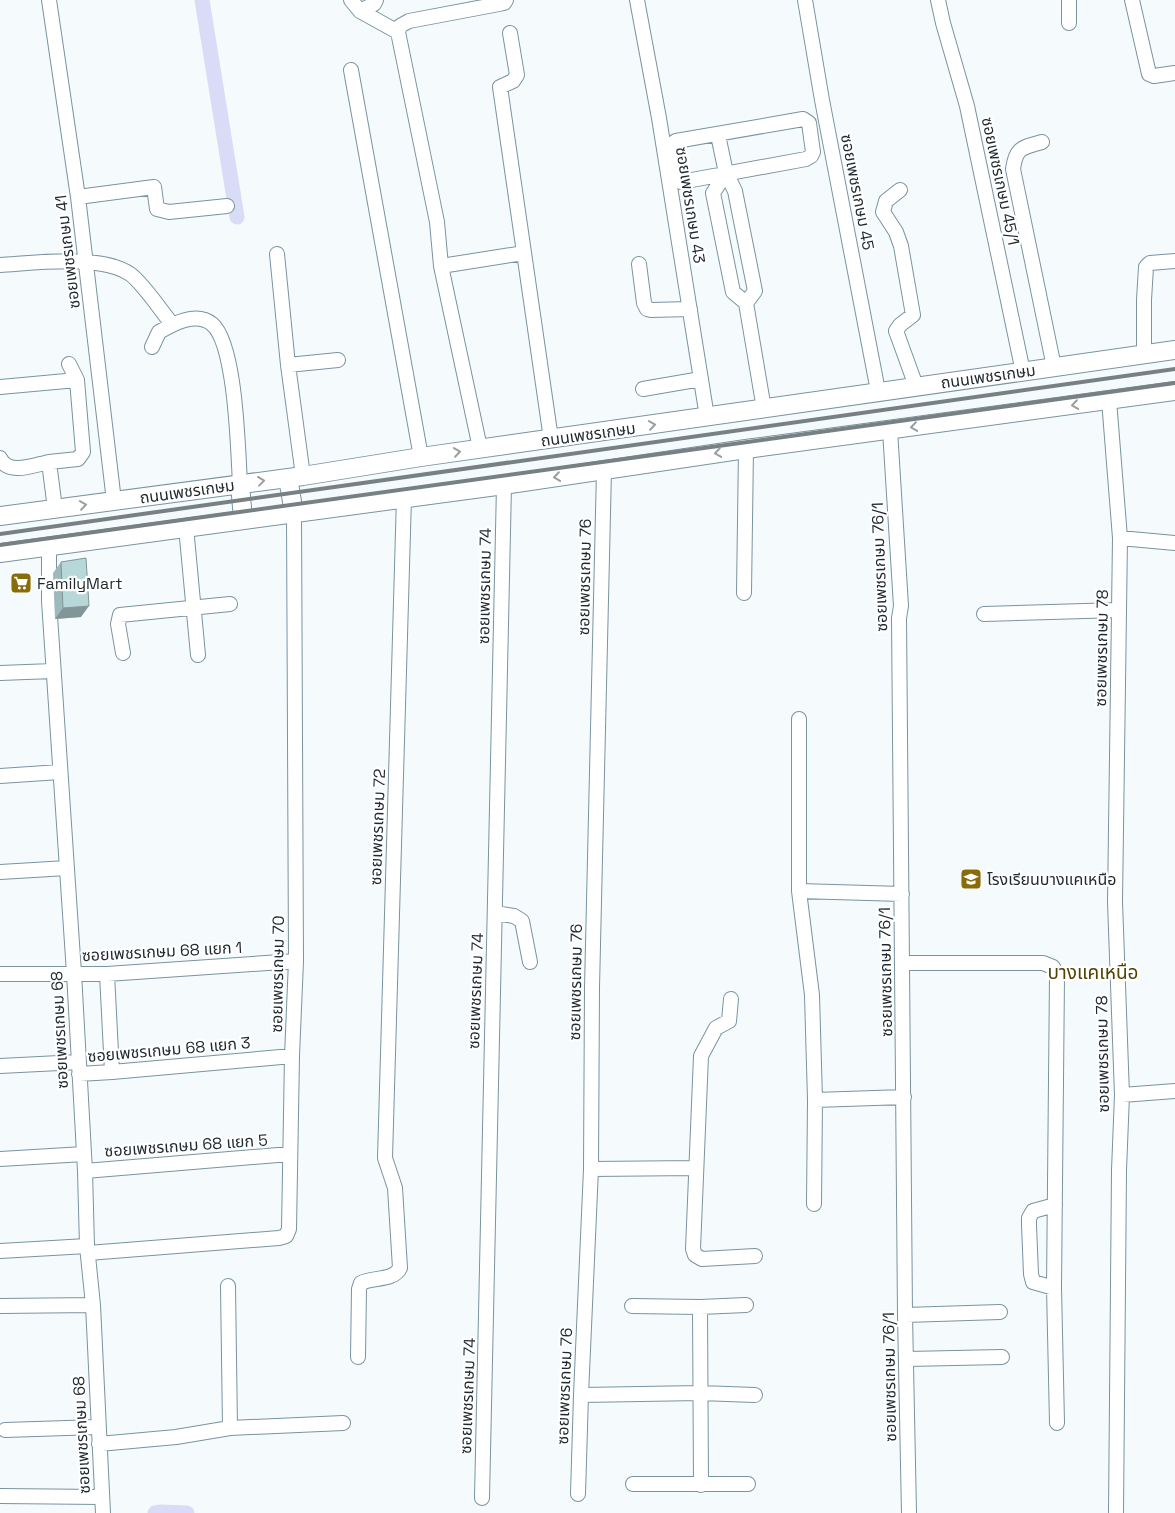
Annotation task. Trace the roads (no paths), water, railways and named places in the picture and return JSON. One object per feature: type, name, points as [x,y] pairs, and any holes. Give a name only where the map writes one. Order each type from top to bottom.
[{"type":"main road","name":"ถนนเพชรเกษม","points":[[0,516],[296,477],[480,448],[1175,350]]},
{"type":"main road","points":[[0,553],[1175,391]]},
{"type":"main road","points":[[294,513],[296,477]]},
{"type":"main road","points":[[240,484],[242,519]]},
{"type":"street","name":"ซอยเพชรเกษม 41","points":[[49,0],[78,197],[114,501]]},
{"type":"street","points":[[356,5],[374,4],[376,0]]},
{"type":"street","points":[[480,448],[441,266],[437,222],[398,32],[400,26],[409,21],[504,3],[506,0]]},
{"type":"street","name":"ซอยเพชรเกษม 43","points":[[637,0],[659,118],[706,417]]},
{"type":"street","name":"ซอยเพชรเกษม 45","points":[[805,0],[822,100],[878,391]]},
{"type":"street","name":"ซอยเพชรเกษม 45/1","points":[[938,0],[967,106],[1023,372]]},
{"type":"street","points":[[1069,0],[1069,23]]},
{"type":"street","points":[[1132,0],[1149,74],[1154,76],[1175,73]]},
{"type":"street","points":[[356,5],[398,32]]},
{"type":"street","points":[[510,33],[517,75],[513,81],[500,87],[551,439]]},
{"type":"street","points":[[351,70],[421,457]]},
{"type":"street","points":[[803,119],[809,123],[813,152],[806,159],[681,182],[678,180],[673,143],[718,135],[803,119]]},
{"type":"street","points":[[718,135],[726,173],[734,191],[755,291],[746,302]]},
{"type":"street","points":[[1042,142],[1020,149],[1015,156],[1013,169],[1054,367]]},
{"type":"street","points":[[726,173],[713,193],[733,292],[746,302],[764,408]]},
{"type":"street","points":[[78,197],[154,187],[157,209],[169,212],[227,206]]},
{"type":"street","points":[[900,190],[886,201],[883,212],[896,232],[901,246],[913,315],[900,325],[896,331],[916,386]]},
{"type":"street","points":[[441,266],[524,253]]},
{"type":"street","points":[[277,254],[288,364],[296,477]]},
{"type":"street","points":[[0,265],[85,260],[122,269],[132,275],[172,324]]},
{"type":"street","points":[[1144,355],[1146,267],[1150,263],[1175,261]]},
{"type":"street","points":[[639,264],[646,309],[690,309]]},
{"type":"street","points":[[152,347],[159,332],[185,318],[211,322],[219,330],[227,354],[231,379],[240,484]]},
{"type":"street","points":[[288,364],[338,360]]},
{"type":"street","points":[[0,458],[2,462],[11,468],[78,459],[83,452],[78,380],[69,364]]},
{"type":"street","points":[[643,389],[701,379]]},
{"type":"street","points":[[0,387],[78,380]]},
{"type":"street","name":"ซอยเพชรเกษม 78","points":[[1109,400],[1120,538],[1115,902],[1122,1095],[1119,1170],[1116,1513]]},
{"type":"street","name":"ซอยเพชรเกษม 76/1","points":[[890,430],[901,606],[899,618],[905,1315],[909,1513]]},
{"type":"street","points":[[744,593],[746,449]]},
{"type":"street","points":[[49,462],[55,509]]},
{"type":"street","name":"ซอยเพชรเกษม 76","points":[[578,1494],[590,1170],[592,988],[604,470]]},
{"type":"street","name":"ซอยเพชรเกษม 74","points":[[482,1498],[504,485]]},
{"type":"street","name":"ซอยเพชรเกษม 72","points":[[358,1357],[359,1289],[361,1283],[368,1279],[393,1275],[398,1273],[400,1268],[395,1188],[385,1158],[404,497]]},
{"type":"street","name":"ซอยเพชรเกษม 70","points":[[87,1250],[286,1236],[289,1229],[292,1056],[296,961],[294,513]]},
{"type":"street","points":[[186,527],[198,655]]},
{"type":"street","points":[[1120,538],[1175,543]]},
{"type":"street","name":"ซอยเพชรเกษม 68","points":[[49,546],[48,601],[74,973],[85,1170],[87,1250],[93,1305],[102,1506]]},
{"type":"street","points":[[123,654],[118,624],[120,615],[193,606],[230,604]]},
{"type":"street","points":[[984,614],[1119,610]]},
{"type":"street","points":[[0,673],[53,670]]},
{"type":"street","points":[[799,719],[799,892],[812,995],[815,1100],[814,1204]]},
{"type":"street","points":[[0,776],[60,772]]},
{"type":"street","points":[[0,872],[67,868]]},
{"type":"street","points":[[799,892],[902,894]]},
{"type":"street","points":[[495,913],[514,916],[522,921],[530,962]]},
{"type":"street","name":"ซอยเพชรเกษม 68 แยก 1","points":[[0,974],[107,974],[296,961]]},
{"type":"street","points":[[903,963],[1043,963],[1053,967],[1057,976],[1054,1288],[1057,1423]]},
{"type":"street","points":[[107,974],[112,1072]]},
{"type":"street","points":[[731,999],[729,1021],[716,1028],[701,1056],[693,1249],[695,1255],[702,1258],[755,1256]]},
{"type":"street","name":"ซอยเพชรเกษม 68 แยก 3","points":[[0,1066],[79,1068],[112,1072],[292,1056]]},
{"type":"street","points":[[1122,1095],[1175,1091]]},
{"type":"street","points":[[815,1100],[904,1098]]},
{"type":"street","points":[[0,1158],[84,1154]]},
{"type":"street","name":"ซอยเพชรเกษม 68 แยก 5","points":[[85,1170],[290,1154]]},
{"type":"street","points":[[590,1170],[696,1168]]},
{"type":"street","points":[[1054,1288],[1033,1282],[1030,1274],[1029,1218],[1033,1211],[1038,1208],[1055,1205]]},
{"type":"street","points":[[0,1250],[87,1250]]},
{"type":"street","points":[[228,1286],[230,1428]]},
{"type":"street","points":[[0,1306],[93,1305]]},
{"type":"street","points":[[632,1306],[700,1308],[746,1305]]},
{"type":"street","points":[[700,1308],[701,1484]]},
{"type":"street","points":[[905,1315],[1000,1312]]},
{"type":"street","points":[[907,1359],[1002,1357]]},
{"type":"street","points":[[581,1395],[700,1393],[755,1395]]},
{"type":"street","points":[[99,1444],[176,1437],[230,1428],[343,1423]]},
{"type":"street","points":[[5,1430],[98,1426]]},
{"type":"street","points":[[633,1484],[748,1484]]},
{"type":"street","points":[[0,1496],[102,1506]]},
{"type":"waterway","points":[[202,0],[237,217]]},
{"type":"waterway","points":[[155,1513],[187,1513]]},
{"type":"railway","points":[[0,534],[1175,369]]},
{"type":"railway","points":[[0,545],[1175,383]]},
{"type":"place","name":"FamilyMart","points":[[21,583]]},
{"type":"place","name":"โรงเรียนบางแคเหนือ","points":[[971,879]]},
{"type":"district","name":"บางแคเหนือ","points":[[1093,972]]}]
